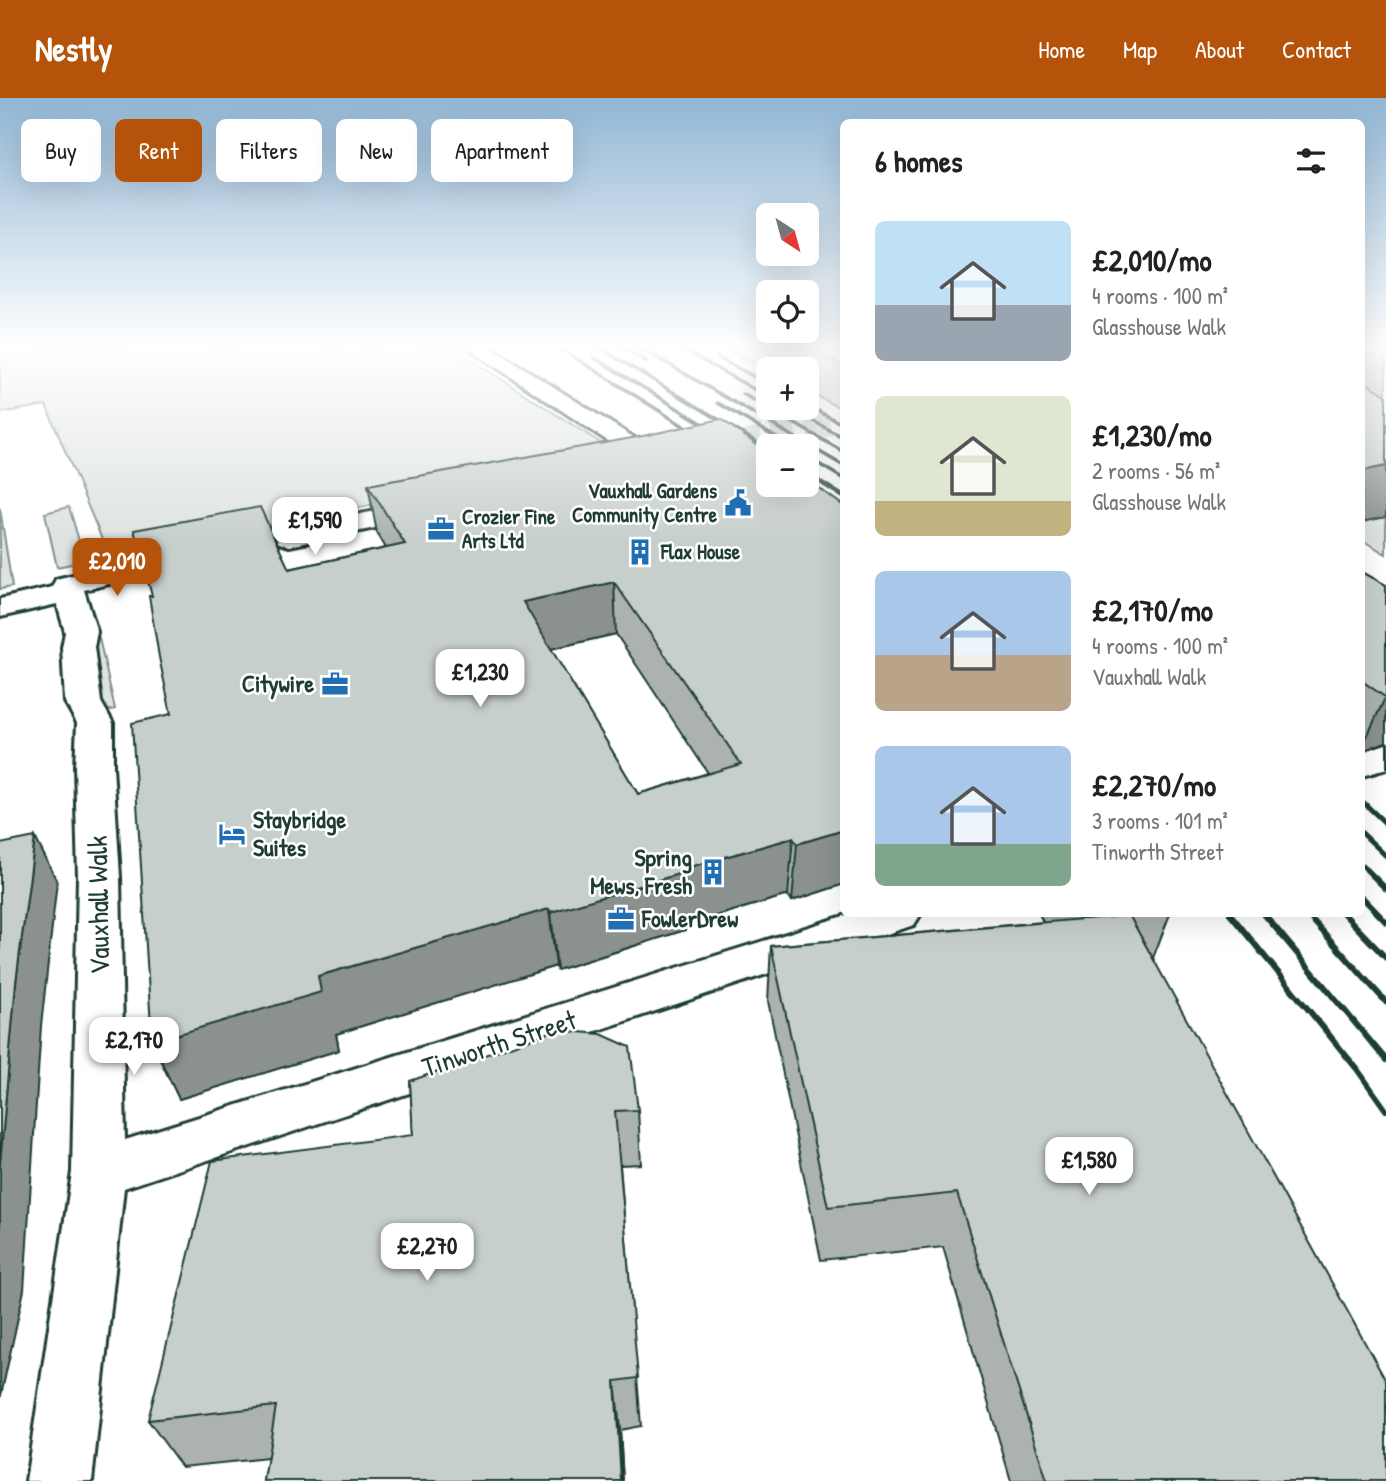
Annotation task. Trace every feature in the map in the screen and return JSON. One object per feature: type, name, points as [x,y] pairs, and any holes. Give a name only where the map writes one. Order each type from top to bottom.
[{"type":"street","points":[[586,412],[668,460],[626,468]]},
{"type":"street","points":[[289,537],[452,504]]},
{"type":"street","points":[[0,608],[156,564]]},
{"type":"street","name":"Vauxhall Walk","points":[[59,1481],[99,1172],[99,877],[94,767],[95,723],[83,702],[78,647],[80,632],[68,589]]},
{"type":"street","points":[[1365,763],[1386,756]]},
{"type":"street","name":"Tinworth Street","points":[[99,1172],[890,917]]},
{"type":"shaded area","points":[[49,412],[552,412],[604,445],[586,460],[125,557],[108,554]]},
{"type":"shaded area","points":[[1365,412],[1386,412],[1386,451],[1365,437]]},
{"type":"shaded area","points":[[69,507],[85,561],[57,567],[45,513]]},
{"type":"shaded area","points":[[0,508],[12,587],[0,589]]},
{"type":"shaded area","points":[[1386,514],[1386,554],[1365,542],[1365,518]]},
{"type":"shaded area","points":[[99,638],[115,709],[99,713],[85,641]]},
{"type":"building","points":[[1365,412],[1386,412],[1386,466],[1365,470]]},
{"type":"building","points":[[721,419],[756,444],[756,497],[819,497],[819,488],[840,503],[840,831],[797,844],[793,838],[682,869],[685,872],[551,912],[549,909],[318,976],[321,992],[152,1042],[132,723],[171,714],[149,596],[152,596],[134,530],[260,507],[289,569],[405,544],[368,485],[643,436]],"holes":[[[614,582],[741,764],[638,794],[523,602]]]},
{"type":"building","points":[[1365,574],[1386,585],[1385,697],[1365,683]]},
{"type":"building","points":[[35,837],[16,982],[0,1163],[0,844]]},
{"type":"building","points":[[1130,917],[1386,1381],[1386,1481],[1047,1481],[957,1193],[828,1207],[771,946]]},
{"type":"building","points":[[556,1030],[601,1034],[630,1047],[638,1110],[615,1111],[638,1378],[615,1381],[621,1481],[264,1481],[276,1406],[148,1420],[212,1161],[413,1135],[410,1081]]},
{"type":"tunnel","points":[[704,452],[840,422]]},
{"type":"railway","points":[[661,412],[701,437]]},
{"type":"railway","points":[[683,412],[718,433]]},
{"type":"railway","points":[[706,412],[756,442]]},
{"type":"railway","points":[[732,412],[770,434]]},
{"type":"railway","points":[[750,412],[840,464]]},
{"type":"railway","points":[[774,412],[840,450]]},
{"type":"railway","points":[[819,412],[840,423]]},
{"type":"railway","points":[[811,420],[840,436]]},
{"type":"railway","points":[[819,464],[840,477]]},
{"type":"railway","points":[[822,483],[840,494]]},
{"type":"railway","points":[[1365,804],[1386,824]]},
{"type":"railway","points":[[1365,836],[1386,856]]},
{"type":"railway","points":[[1365,868],[1386,889]]},
{"type":"railway","points":[[1365,900],[1386,922]]},
{"type":"railway","points":[[1232,917],[1357,1069],[1386,1110]]},
{"type":"railway","points":[[1267,917],[1386,1060]]},
{"type":"railway","points":[[1310,917],[1386,1002]]},
{"type":"railway","points":[[1347,917],[1386,958]]},
{"type":"place","name":"Vauxhall Gardens Community Centre","points":[[738,503]]},
{"type":"place","name":"Crozier Fine Arts Ltd","points":[[441,529]]},
{"type":"place","name":"Flax House","points":[[640,552]]},
{"type":"place","name":"Citywire","points":[[335,684]]},
{"type":"place","name":"Staybridge Suites","points":[[232,834]]},
{"type":"place","name":"Spring Mews, Fresh","points":[[713,872]]},
{"type":"place","name":"FowlerDrew","points":[[621,919]]}]
